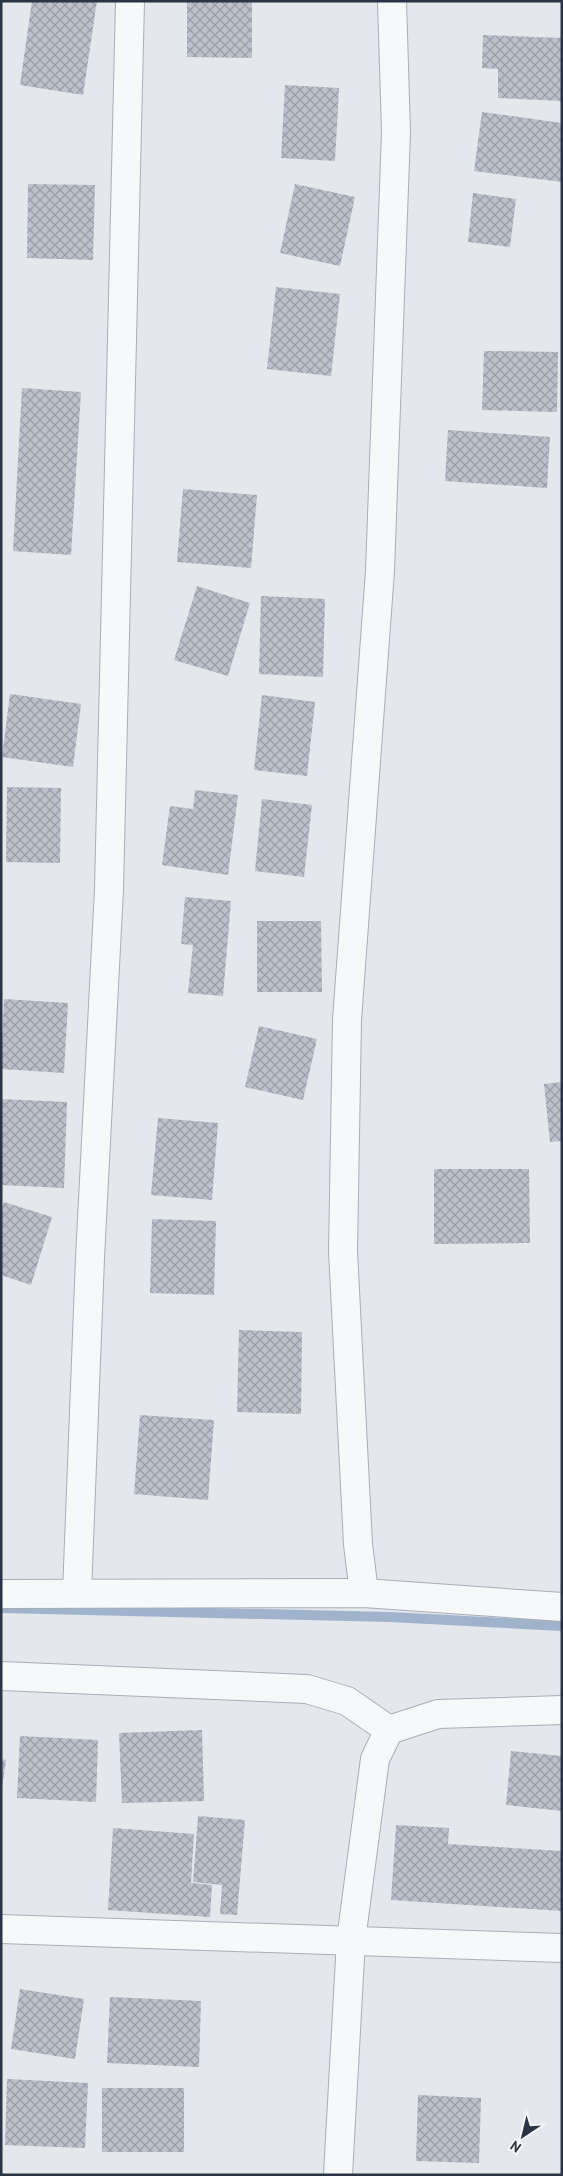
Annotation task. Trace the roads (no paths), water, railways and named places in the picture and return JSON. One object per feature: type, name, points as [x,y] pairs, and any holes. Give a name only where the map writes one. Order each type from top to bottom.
[{"type":"street","points":[[77,1593],[90,1258],[109,889],[130,1]]},
{"type":"street","points":[[364,1593],[358,1544],[343,1252],[347,1030],[380,571],[396,132],[392,1]]},
{"type":"street","points":[[1,1594],[364,1593],[562,1607]]},
{"type":"street","points":[[1,1676],[307,1689],[347,1701],[389,1730]]},
{"type":"street","points":[[338,2175],[351,1940],[375,1759],[389,1730],[438,1714],[562,1710]]},
{"type":"street","points":[[1,1929],[562,1948]]},
{"type":"waterway","points":[[1,1608],[390,1617],[562,1626]]}]
